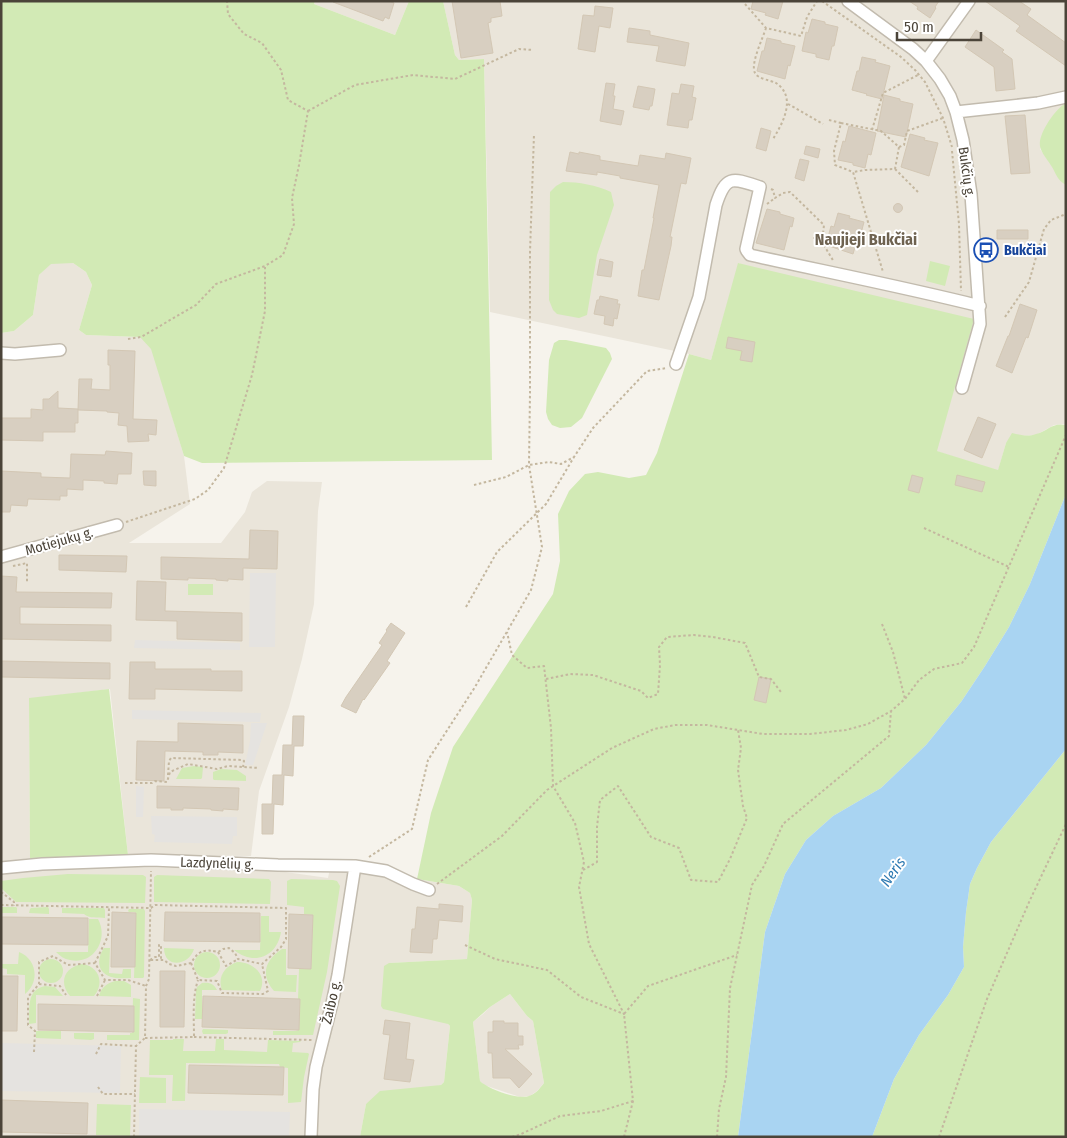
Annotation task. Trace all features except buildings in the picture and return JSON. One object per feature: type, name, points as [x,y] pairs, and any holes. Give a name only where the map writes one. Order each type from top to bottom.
[{"type":"street","name":"Bukčių g.","points":[[848,1],[913,49],[926,62],[940,79],[950,96],[956,112],[963,140],[971,194],[980,306],[980,324],[962,388]]},
{"type":"street","points":[[926,62],[969,1]]},
{"type":"street","points":[[956,112],[1038,103],[1066,97]]},
{"type":"street","points":[[676,364],[699,297],[716,205],[721,190],[732,180],[760,187],[746,249],[750,255],[980,306]]},
{"type":"street","points":[[1,353],[15,354],[60,350]]},
{"type":"street","name":"Motiejukų g.","points":[[1,557],[116,525]]},
{"type":"street","name":"Lazdynėlių g.","points":[[1,868],[42,864],[151,860],[355,866],[386,871],[429,890]]},
{"type":"street","name":"Žaibo g.","points":[[311,1137],[316,1067],[336,983],[355,866]]},
{"type":"path","points":[[227,1],[228,14],[244,34],[262,43],[281,70],[288,100],[308,111]]},
{"type":"path","points":[[745,4],[766,28],[801,36],[807,17],[817,1]]},
{"type":"path","points":[[822,1],[901,57],[925,82],[943,118],[952,147],[961,301]]},
{"type":"path","points":[[766,28],[754,62],[754,72],[757,76],[776,84],[786,94],[788,104],[781,127],[773,139]]},
{"type":"path","points":[[308,111],[354,85],[413,75],[455,79],[519,49],[533,50]]},
{"type":"path","points":[[872,130],[884,93],[919,75]]},
{"type":"path","points":[[788,104],[823,124]]},
{"type":"path","points":[[128,339],[140,337],[196,305],[216,284],[265,266],[283,255],[294,224],[292,198],[308,111]]},
{"type":"path","points":[[895,169],[900,147],[904,145],[907,131],[943,118]]},
{"type":"path","points":[[829,120],[881,131],[900,147]]},
{"type":"path","points":[[841,123],[834,151],[836,165],[853,172],[895,169],[919,192]]},
{"type":"path","points":[[355,866],[412,829],[428,760],[475,687],[532,590],[542,547],[529,465],[530,252],[534,134]]},
{"type":"path","points":[[853,172],[886,284]]},
{"type":"path","points":[[760,187],[773,190],[775,198],[783,193],[790,192],[824,225],[822,242],[841,275]]},
{"type":"path","points":[[1005,317],[1029,282],[1044,229],[1051,220],[1066,214]]},
{"type":"path","points":[[813,238],[822,238]]},
{"type":"path","points":[[116,525],[195,499],[208,490],[224,468],[252,375],[266,311],[265,266]]},
{"type":"path","points":[[466,607],[497,552],[546,504],[593,428],[648,371],[667,368],[676,364]]},
{"type":"path","points":[[429,890],[502,836],[547,790],[612,748],[654,729],[675,725],[707,725],[763,734],[810,734],[846,730],[868,724],[891,712],[919,680],[934,669],[962,663],[974,647],[1066,435]]},
{"type":"path","points":[[474,484],[506,477],[529,465],[549,462],[561,464],[574,458]]},
{"type":"path","points":[[924,528],[1009,567]]},
{"type":"path","points":[[10,567],[26,563],[27,582]]},
{"type":"path","points":[[882,624],[893,652],[905,698]]},
{"type":"path","points":[[507,631],[512,656],[527,668],[544,666],[551,728],[553,786],[575,824],[584,862],[579,887],[588,944],[624,1014],[633,1101],[624,1137]]},
{"type":"path","points":[[545,680],[570,674],[593,675],[641,691],[648,698],[658,694],[659,647],[667,637],[694,635],[745,643],[759,676],[771,679],[781,692]]},
{"type":"path","points":[[717,1137],[719,1109],[726,1077],[730,988],[752,886],[764,866],[783,824],[889,736],[891,712]]},
{"type":"path","points":[[583,870],[596,862],[600,800],[618,786],[652,837],[679,848],[691,880],[718,882],[747,818],[743,806],[738,770],[741,748],[738,730]]},
{"type":"path","points":[[125,783],[168,782],[169,761],[171,758],[243,760],[243,767]]},
{"type":"path","points":[[168,775],[170,772],[188,764],[217,769],[228,766],[259,768]]},
{"type":"path","points":[[939,1137],[987,999],[1030,900],[1066,824]]},
{"type":"path","points":[[145,1038],[146,986],[150,979],[151,860]]},
{"type":"path","points":[[1,892],[14,902],[14,906]]},
{"type":"path","points":[[1,906],[151,908],[156,905],[286,908],[286,939],[281,947],[262,964]]},
{"type":"path","points":[[95,963],[108,936],[109,907]]},
{"type":"path","points":[[150,960],[155,956],[159,956],[159,945],[161,945],[161,960]]},
{"type":"path","points":[[465,945],[495,959],[547,970],[581,997],[624,1014]]},
{"type":"path","points":[[150,960],[164,960],[176,966],[191,963],[201,951],[210,950],[218,952],[229,948],[238,959]]},
{"type":"path","points":[[218,952],[226,966],[238,959],[262,964]]},
{"type":"path","points":[[624,1014],[648,986],[737,955]]},
{"type":"path","points":[[34,1052],[35,1031],[28,1025],[28,997],[39,984],[38,962],[53,956],[68,965],[95,963]]},
{"type":"path","points":[[95,963],[105,980]]},
{"type":"path","points":[[191,963],[198,980],[194,997],[194,1037]]},
{"type":"path","points":[[198,980],[218,981],[222,993],[264,994],[268,991],[262,964]]},
{"type":"path","points":[[105,980],[128,980],[146,986]]},
{"type":"path","points":[[97,996],[105,980]]},
{"type":"path","points":[[39,984],[60,986],[66,995]]},
{"type":"path","points":[[96,1054],[101,1044],[136,1046],[145,1038],[194,1037],[315,1040],[322,1042]]},
{"type":"path","points":[[134,1137],[136,1046]]},
{"type":"path","points":[[98,1087],[103,1094],[135,1094]]},
{"type":"path","points":[[512,1137],[560,1116],[601,1111],[633,1101]]},
{"type":"shaded area","points":[[315,1],[409,1],[395,35],[314,4]]},
{"type":"shaded area","points":[[443,1],[1066,1],[1066,103],[1040,149],[1066,185],[1066,425],[1054,425],[1036,435],[1021,436],[1006,443],[998,471],[936,451],[739,263],[711,360],[490,312],[484,59],[459,60],[455,55]]},
{"type":"shaded area","points":[[51,263],[73,263],[86,272],[92,285],[79,330],[86,335],[141,337],[152,349],[184,456],[190,504],[129,543],[221,543],[245,512],[252,492],[267,481],[322,482],[318,511],[314,604],[289,707],[259,791],[251,856],[128,855],[110,689],[29,699],[30,858],[1,862],[1,333],[14,331],[33,315],[39,275]]},
{"type":"shaded area","points":[[250,573],[276,573],[275,647],[249,647]]},
{"type":"shaded area","points":[[135,640],[240,643],[240,650],[134,648]]},
{"type":"shaded area","points":[[132,710],[261,713],[260,722],[132,719]]},
{"type":"shaded area","points":[[251,723],[267,723],[253,765],[245,765],[250,741]]},
{"type":"shaded area","points":[[136,786],[144,787],[143,817],[136,817]]},
{"type":"shaded area","points":[[151,816],[237,817],[237,836],[233,836],[232,844],[154,842],[155,835],[152,834]]},
{"type":"shaded area","points":[[332,859],[377,864],[417,879],[459,886],[470,893],[472,900],[467,959],[389,963],[450,1026],[444,1082],[441,1085],[366,1104],[360,1137],[1,1137],[1,875],[39,869],[78,866],[271,870],[328,878]]},
{"type":"shaded area","points":[[510,994],[533,1021],[544,1083],[530,1096],[520,1097],[484,1085],[480,1081],[473,1022],[490,1007]]},
{"type":"shaded area","points":[[1,1043],[121,1046],[120,1093],[1,1091]]},
{"type":"shaded area","points":[[139,1109],[290,1112],[289,1137],[139,1137]]},
{"type":"green space","points":[[1,1],[315,1],[314,4],[395,35],[409,1],[443,1],[455,55],[459,60],[484,59],[492,460],[202,463],[184,456],[151,349],[140,337],[86,335],[79,330],[92,285],[86,272],[73,263],[51,264],[39,275],[33,315],[14,331],[1,333]]},
{"type":"green space","points":[[1066,103],[1066,185],[1058,177],[1043,154],[1040,141],[1048,122]]},
{"type":"green space","points":[[563,182],[587,184],[611,192],[614,205],[597,255],[587,315],[579,318],[557,314],[549,300],[550,192]]},
{"type":"green space","points":[[930,261],[950,266],[945,286],[926,281]]},
{"type":"green space","points":[[738,263],[974,319],[937,451],[998,470],[1006,443],[1012,433],[1030,435],[1040,433],[1057,425],[1066,425],[1066,494],[1030,584],[1009,627],[985,666],[961,702],[926,745],[881,788],[833,816],[806,840],[785,874],[765,932],[738,1137],[360,1137],[366,1104],[380,1091],[441,1085],[444,1082],[450,1026],[383,1009],[381,1006],[384,966],[389,963],[467,959],[472,900],[470,893],[459,886],[417,879],[431,813],[453,747],[553,594],[560,561],[558,514],[569,491],[585,474],[598,472],[629,478],[646,475],[657,453],[689,354],[711,360]],"holes":[[[510,994],[533,1021],[544,1083],[538,1091],[524,1097],[496,1090],[480,1081],[473,1022],[490,1007]]]},
{"type":"green space","points":[[559,340],[606,348],[612,359],[582,418],[571,427],[560,428],[552,425],[546,412],[549,360],[554,343]]},
{"type":"green space","points":[[188,584],[213,584],[213,595],[188,595]]},
{"type":"green space","points":[[109,689],[128,855],[30,858],[29,698]]},
{"type":"green space","points":[[1066,749],[1066,1137],[872,1137],[894,1079],[919,1035],[948,995],[964,967],[963,947],[966,912],[970,884],[977,868],[991,842]]},
{"type":"green space","points":[[203,767],[201,779],[176,779],[182,768]]},
{"type":"green space","points":[[221,769],[237,770],[246,776],[246,781],[214,780],[213,772]]},
{"type":"green space","points":[[68,874],[143,875],[146,877],[145,903],[16,902],[1,888],[1,881]]},
{"type":"green space","points":[[157,875],[269,879],[271,882],[270,904],[154,902],[154,877]]},
{"type":"green space","points":[[291,879],[333,880],[337,881],[340,886],[327,972],[313,1035],[273,1035],[273,1031],[299,1030],[299,969],[311,969],[313,915],[304,914],[304,907],[287,905],[287,881]]},
{"type":"green space","points":[[1,907],[16,907],[17,913],[1,913]]},
{"type":"green space","points":[[48,907],[49,914],[29,913],[31,908]]},
{"type":"green space","points":[[62,908],[104,908],[105,918],[91,917],[84,914],[62,913]]},
{"type":"green space","points":[[129,909],[144,909],[145,911],[143,978],[134,978],[136,913],[129,912]]},
{"type":"green space","points":[[261,916],[269,916],[269,932],[281,932],[275,948],[270,953],[257,958],[242,955],[234,950],[260,950]]},
{"type":"green space","points":[[89,919],[98,919],[101,927],[102,935],[97,949],[86,959],[68,960],[59,955],[56,952],[88,952]]},
{"type":"green space","points":[[104,948],[110,948],[109,973],[122,974],[123,969],[131,969],[131,978],[113,978],[103,972],[100,968],[99,960]]},
{"type":"green space","points":[[164,948],[194,949],[187,959],[177,963],[168,959]]},
{"type":"green space","points":[[282,949],[286,949],[286,975],[297,975],[296,992],[274,991],[267,979],[266,968],[268,963]]},
{"type":"green space","points":[[19,952],[30,960],[34,971],[33,983],[25,994],[25,975],[7,974],[7,969],[1,968],[1,964],[18,964]]},
{"type":"green space","points":[[207,952],[216,956],[220,965],[216,974],[207,978],[198,974],[194,965],[198,956]]},
{"type":"green space","points":[[51,959],[60,962],[63,971],[60,980],[51,983],[42,980],[39,971],[42,962]]},
{"type":"green space","points":[[237,962],[248,964],[258,970],[262,980],[260,991],[222,990],[221,976],[229,966]]},
{"type":"green space","points":[[82,964],[93,968],[99,976],[99,986],[94,996],[70,996],[64,986],[65,976],[71,968]]},
{"type":"green space","points":[[115,981],[124,981],[131,985],[131,997],[99,996],[105,986]]},
{"type":"green space","points":[[202,983],[211,984],[217,990],[202,990],[202,1019],[195,1019],[196,990]]},
{"type":"green space","points":[[45,986],[55,987],[63,996],[36,995],[36,1023],[29,1024],[30,1000],[35,991]]},
{"type":"green space","points":[[133,998],[140,999],[139,1040],[107,1040],[107,1035],[130,1035],[132,1033]]},
{"type":"green space","points":[[203,1029],[228,1030],[228,1033],[203,1034]]},
{"type":"green space","points":[[36,1031],[61,1031],[61,1039],[36,1038]]},
{"type":"green space","points":[[74,1033],[94,1033],[94,1039],[75,1039]]},
{"type":"green space","points":[[184,1039],[183,1051],[215,1051],[216,1039],[224,1039],[224,1050],[267,1052],[268,1040],[301,1041],[293,1043],[292,1052],[309,1054],[301,1102],[288,1103],[288,1068],[280,1067],[279,1064],[186,1063],[185,1101],[172,1101],[173,1075],[149,1075],[150,1040]]},
{"type":"green space","points":[[140,1077],[166,1078],[166,1103],[139,1103]]},
{"type":"green space","points":[[97,1104],[131,1105],[130,1136],[96,1135]]},
{"type":"water","name":"Neris","points":[[1066,494],[1066,749],[991,842],[977,868],[970,884],[966,912],[963,947],[964,967],[948,995],[919,1035],[894,1079],[872,1137],[738,1137],[765,932],[785,874],[806,840],[833,816],[881,788],[926,745],[961,702],[1009,627],[1030,584]]},
{"type":"place","name":"Bukčiai","points":[[986,250]]},
{"type":"district","name":"Naujieji Bukčiai","points":[[866,239]]}]
